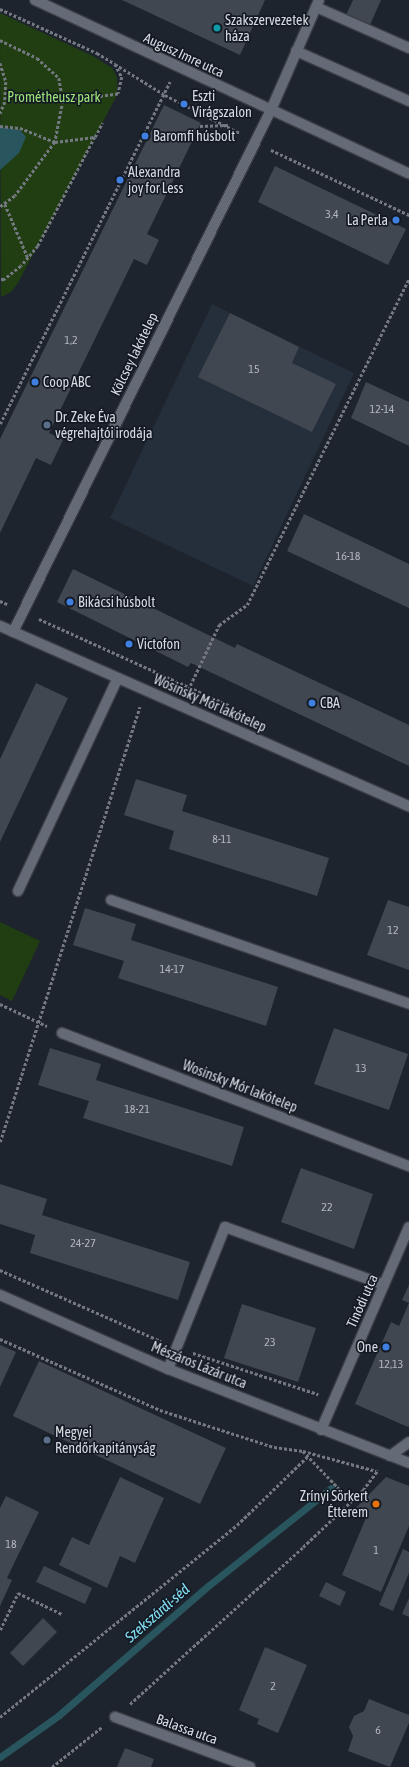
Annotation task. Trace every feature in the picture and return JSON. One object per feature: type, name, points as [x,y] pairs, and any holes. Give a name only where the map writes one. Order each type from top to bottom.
[{"type":"street","name":"Augusz Imre utca","points":[[35,0],[409,174]]},
{"type":"street","points":[[317,3],[409,48]]},
{"type":"street","name":"Kölcsey lakótelep","points":[[13,632],[271,110],[317,3]]},
{"type":"street","points":[[296,51],[409,101]]},
{"type":"street","name":"Wosinsky Mór lakótelep","points":[[0,626],[409,806]]},
{"type":"street","points":[[18,891],[118,678]]},
{"type":"street","points":[[111,900],[409,1004]]},
{"type":"street","name":"Wosinsky Mór lakótelep","points":[[62,1033],[409,1166]]},
{"type":"street","points":[[168,1369],[225,1227],[384,1285]]},
{"type":"street","name":"Tinódi utca","points":[[321,1430],[409,1227]]},
{"type":"street","name":"Mészáros Lázár utca","points":[[0,1295],[168,1369],[321,1430],[409,1463]]},
{"type":"street","points":[[390,1456],[409,1442]]},
{"type":"street","name":"Balassa utca","points":[[115,1717],[250,1767]]},
{"type":"path","points":[[0,9],[97,53],[164,95],[229,125],[254,142],[409,215]]},
{"type":"path","points":[[0,40],[37,58],[60,78],[63,101],[55,142],[15,196],[0,207]]},
{"type":"path","points":[[0,63],[6,82],[6,102],[0,114]]},
{"type":"path","points":[[63,101],[118,94],[122,77],[115,64]]},
{"type":"path","points":[[0,424],[177,67]]},
{"type":"path","points":[[0,279],[4,280],[28,258],[38,246],[102,123]]},
{"type":"path","points":[[149,125],[154,125]]},
{"type":"path","points":[[200,126],[229,125]]},
{"type":"path","points":[[0,126],[20,128],[55,142],[95,137]]},
{"type":"path","points":[[5,204],[28,258]]},
{"type":"path","points":[[181,706],[219,625],[248,605],[409,278]]},
{"type":"path","points":[[0,601],[232,707]]},
{"type":"path","points":[[0,1142],[142,701]]},
{"type":"path","points":[[0,1004],[62,1033]]},
{"type":"path","points":[[0,1339],[160,1410],[274,1447],[303,1451],[377,1471]]},
{"type":"path","points":[[303,1451],[351,1501]]},
{"type":"path","points":[[0,1717],[237,1525],[308,1456]]},
{"type":"path","points":[[52,1767],[115,1717],[221,1623],[351,1501],[390,1456]]},
{"type":"path","points":[[0,1630],[18,1592],[62,1614]]},
{"type":"shaded area","points":[[212,304],[354,373],[253,586],[110,518]]},
{"type":"green space","name":"Prométheusz park","points":[[0,13],[93,56],[112,68],[117,77],[117,95],[18,283],[11,292],[1,297]]},
{"type":"green space","points":[[0,922],[40,941],[12,1001],[0,995]]},
{"type":"water","points":[[0,127],[20,130],[26,137],[19,153],[0,170]]},
{"type":"building","name":"Szakszervezetek háza","points":[[122,0],[265,0],[240,55]]},
{"type":"building","points":[[353,0],[381,0],[370,25],[346,15]]},
{"type":"building","points":[[164,105],[201,123],[147,234],[159,240],[147,265],[134,259],[49,433],[63,440],[51,465],[36,458],[0,533],[0,439]]},
{"type":"building","points":[[275,166],[406,229],[388,265],[258,202]]},
{"type":"building","points":[[230,313],[299,347],[292,363],[336,384],[312,432],[198,377]]},
{"type":"building","points":[[366,382],[409,402],[409,446],[351,418]]},
{"type":"building","points":[[304,514],[409,564],[409,608],[287,551]]},
{"type":"building","points":[[73,569],[235,648],[237,644],[409,725],[409,766],[191,663],[188,667],[57,602]]},
{"type":"building","points":[[36,683],[68,698],[0,842],[0,759]]},
{"type":"building","points":[[136,779],[187,795],[182,811],[329,858],[317,896],[169,849],[174,831],[124,815]]},
{"type":"building","points":[[388,900],[409,907],[409,970],[367,955]]},
{"type":"building","points":[[85,908],[136,924],[131,940],[278,987],[266,1026],[118,978],[124,961],[73,945]]},
{"type":"building","points":[[334,1028],[408,1054],[389,1110],[314,1084]]},
{"type":"building","points":[[50,1048],[101,1064],[96,1080],[244,1127],[232,1166],[83,1118],[89,1101],[38,1085]]},
{"type":"building","points":[[301,1168],[373,1194],[354,1249],[281,1222]]},
{"type":"building","points":[[0,1184],[47,1199],[42,1215],[190,1262],[178,1300],[30,1253],[35,1235],[0,1224]]},
{"type":"building","points":[[409,1285],[409,1303],[402,1300]]},
{"type":"building","points":[[409,1303],[408,1427],[355,1404],[391,1322],[399,1326]]},
{"type":"building","points":[[242,1304],[316,1328],[298,1382],[224,1358]]},
{"type":"building","points":[[0,1345],[16,1352],[0,1387]]},
{"type":"building","points":[[39,1361],[226,1448],[200,1504],[13,1416]]},
{"type":"building","points":[[120,1477],[164,1498],[135,1563],[120,1556],[107,1588],[59,1565],[72,1537],[89,1545]]},
{"type":"building","points":[[386,1477],[409,1486],[409,1526],[381,1592],[342,1575],[368,1513],[356,1508]]},
{"type":"building","points":[[6,1496],[39,1512],[7,1578],[12,1580],[0,1606],[0,1508]]},
{"type":"building","points":[[403,1549],[409,1552],[409,1573],[393,1611],[379,1605]]},
{"type":"building","points":[[44,1566],[92,1588],[85,1604],[36,1582]]},
{"type":"building","points":[[326,1582],[346,1592],[340,1606],[319,1596]]},
{"type":"building","points":[[409,1598],[409,1617],[402,1614]]},
{"type":"building","points":[[43,1618],[57,1632],[23,1666],[10,1653]]},
{"type":"building","points":[[265,1647],[307,1665],[278,1733],[257,1724],[259,1719],[239,1710]]},
{"type":"building","points":[[369,1699],[409,1715],[409,1723],[390,1767],[348,1751],[353,1736],[349,1727],[354,1716],[364,1711]]},
{"type":"building","points":[[125,1748],[154,1759],[151,1767],[117,1767]]},
{"type":"waterway","name":"Szekszárdi-séd","points":[[0,1757],[59,1715],[208,1586],[331,1488]]},
{"type":"place","name":"Szakszervezetek háza","points":[[217,28]]},
{"type":"place","name":"Eszti Virágszalon","points":[[184,104]]},
{"type":"place","name":"Baromfi húsbolt","points":[[145,136]]},
{"type":"place","name":"Alexandra joy for Less","points":[[120,180]]},
{"type":"place","name":"La Perla","points":[[396,220]]},
{"type":"place","name":"Coop ABC","points":[[35,382]]},
{"type":"place","name":"Dr. Zeke Éva végrehajtói irodája","points":[[47,425]]},
{"type":"place","name":"Bikácsi húsbolt","points":[[70,602]]},
{"type":"place","name":"Victofon","points":[[129,644]]},
{"type":"place","name":"CBA","points":[[312,703]]},
{"type":"place","name":"One","points":[[386,1347]]},
{"type":"place","name":"Megyei Rendőrkapitányság","points":[[47,1440]]},
{"type":"place","name":"Zrínyi Sörkert Étterem","points":[[376,1504]]}]
